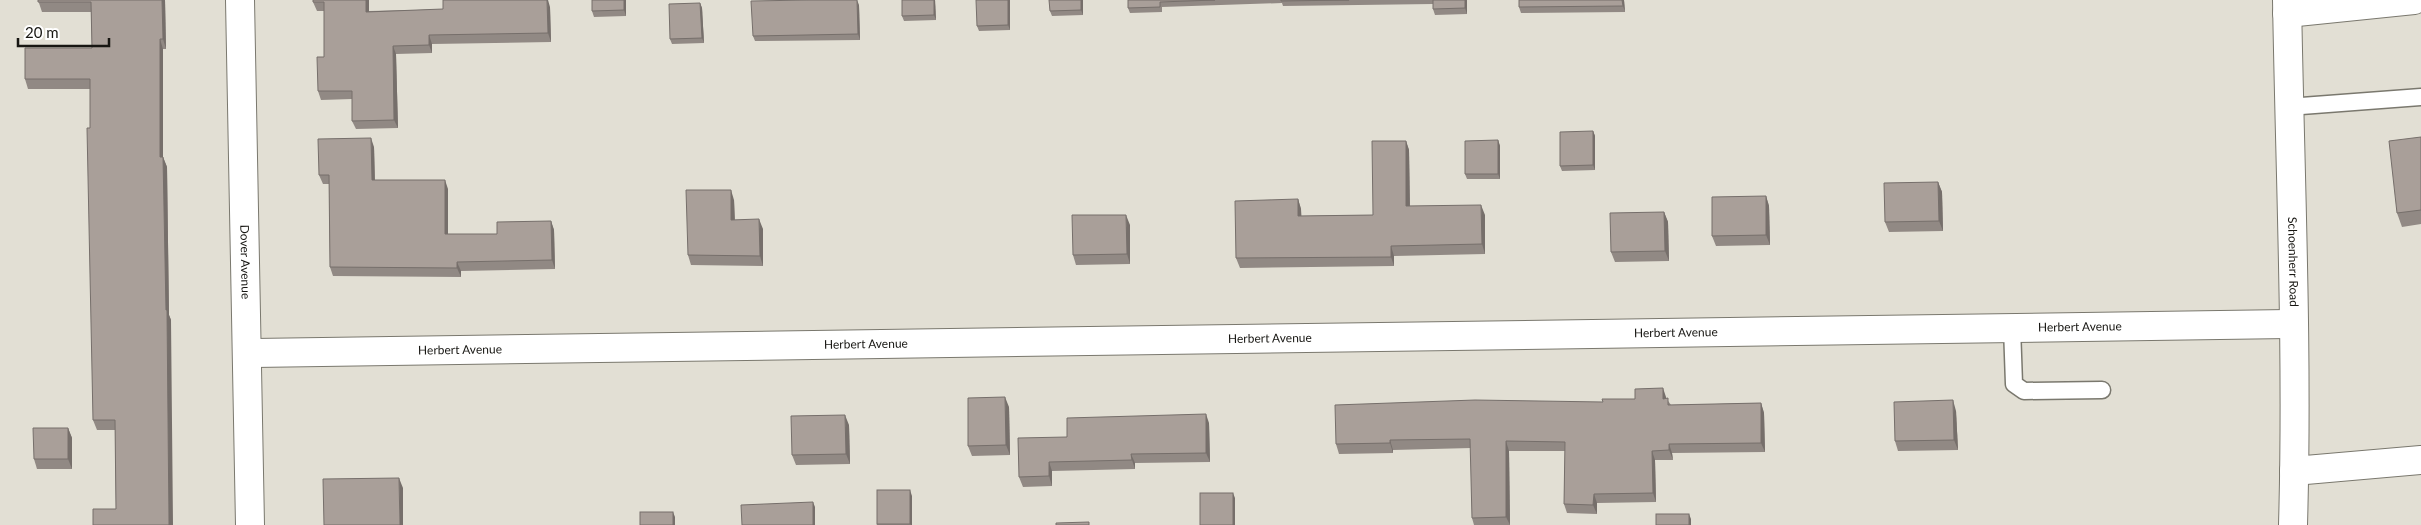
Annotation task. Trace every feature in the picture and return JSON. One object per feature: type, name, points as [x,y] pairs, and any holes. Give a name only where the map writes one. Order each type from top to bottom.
[{"type":"street","name":"Dover Avenue","points":[[240,0],[250,525]]},
{"type":"street","points":[[2287,6],[2414,0]]},
{"type":"street","name":"Schoenherr Road","points":[[2287,6],[2293,324],[2294,471],[2292,525]]},
{"type":"street","name":"Herbert Avenue","points":[[248,353],[2293,324]]},
{"type":"street","points":[[2294,471],[2421,460]]},
{"type":"lane","points":[[2288,107],[2421,97]]},
{"type":"lane","points":[[2012,327],[2014,384],[2024,391],[2102,390]]},
{"type":"building","points":[[38,0],[162,0],[163,39],[160,39],[160,157],[163,157],[167,310],[169,525],[93,525],[93,509],[116,509],[115,420],[93,420],[87,128],[90,128],[90,79],[25,79],[25,48],[92,48],[91,2],[38,2]]},
{"type":"building","points":[[313,0],[366,0],[366,12],[443,9],[443,0],[547,0],[548,33],[429,35],[429,45],[393,46],[394,120],[352,121],[352,91],[318,91],[317,57],[324,57],[324,2],[313,2]]},
{"type":"building","points":[[592,0],[624,0],[624,10],[592,11]]},
{"type":"building","points":[[857,0],[858,34],[753,36],[751,1]]},
{"type":"building","points":[[902,0],[934,0],[934,15],[902,16]]},
{"type":"building","points":[[976,0],[1008,0],[1008,25],[977,26]]},
{"type":"building","points":[[1049,0],[1081,0],[1081,10],[1050,11]]},
{"type":"building","points":[[1128,0],[1215,0],[1160,2],[1160,7],[1128,8]]},
{"type":"building","points":[[1281,0],[1349,0],[1281,1]]},
{"type":"building","points":[[1433,0],[1465,0],[1465,8],[1433,9]]},
{"type":"building","points":[[1519,0],[1622,0],[1623,6],[1519,7]]},
{"type":"building","points":[[700,3],[702,38],[670,39],[669,4]]},
{"type":"building","points":[[1593,131],[1593,165],[1560,166],[1560,132]]},
{"type":"building","points":[[2421,137],[2421,210],[2397,213],[2389,141]]},
{"type":"building","points":[[371,138],[372,180],[445,180],[445,234],[497,234],[497,222],[551,221],[552,260],[457,262],[457,268],[330,267],[329,175],[319,175],[318,139]]},
{"type":"building","points":[[1498,140],[1498,174],[1465,174],[1465,141]]},
{"type":"building","points":[[1372,141],[1406,141],[1406,206],[1481,205],[1482,244],[1391,246],[1391,257],[1236,258],[1235,201],[1298,199],[1298,216],[1373,215]]},
{"type":"building","points":[[1938,182],[1939,221],[1885,222],[1884,183]]},
{"type":"building","points":[[686,190],[731,190],[731,220],[759,219],[760,256],[688,255]]},
{"type":"building","points":[[1766,196],[1766,235],[1712,236],[1712,197]]},
{"type":"building","points":[[1664,212],[1665,251],[1611,252],[1610,213]]},
{"type":"building","points":[[1072,215],[1126,215],[1127,254],[1073,255]]},
{"type":"building","points":[[1663,388],[1663,399],[1668,398],[1668,405],[1761,403],[1761,443],[1669,444],[1669,450],[1652,451],[1653,493],[1594,494],[1593,505],[1564,504],[1565,442],[1506,441],[1506,517],[1472,518],[1470,439],[1390,440],[1390,443],[1336,444],[1335,405],[1475,400],[1603,402],[1602,399],[1635,399],[1635,389]]},
{"type":"building","points":[[1005,397],[1006,445],[968,446],[968,398]]},
{"type":"building","points":[[1953,400],[1954,440],[1895,441],[1894,402]]},
{"type":"building","points":[[1206,414],[1206,453],[1131,454],[1132,460],[1049,462],[1049,476],[1019,477],[1018,438],[1067,437],[1067,418]]},
{"type":"building","points":[[845,415],[846,454],[792,455],[791,416]]},
{"type":"building","points":[[33,428],[68,428],[68,459],[34,459]]},
{"type":"building","points":[[399,478],[400,525],[324,525],[323,479]]},
{"type":"building","points":[[877,490],[910,490],[910,524],[877,524]]},
{"type":"building","points":[[1200,493],[1233,493],[1233,525],[1200,525]]},
{"type":"building","points":[[813,502],[813,525],[742,525],[741,505]]},
{"type":"building","points":[[640,512],[673,512],[673,525],[640,525]]},
{"type":"building","points":[[1656,514],[1689,514],[1689,525],[1656,525]]},
{"type":"building","points":[[1089,522],[1089,525],[1056,525],[1056,523]]}]
